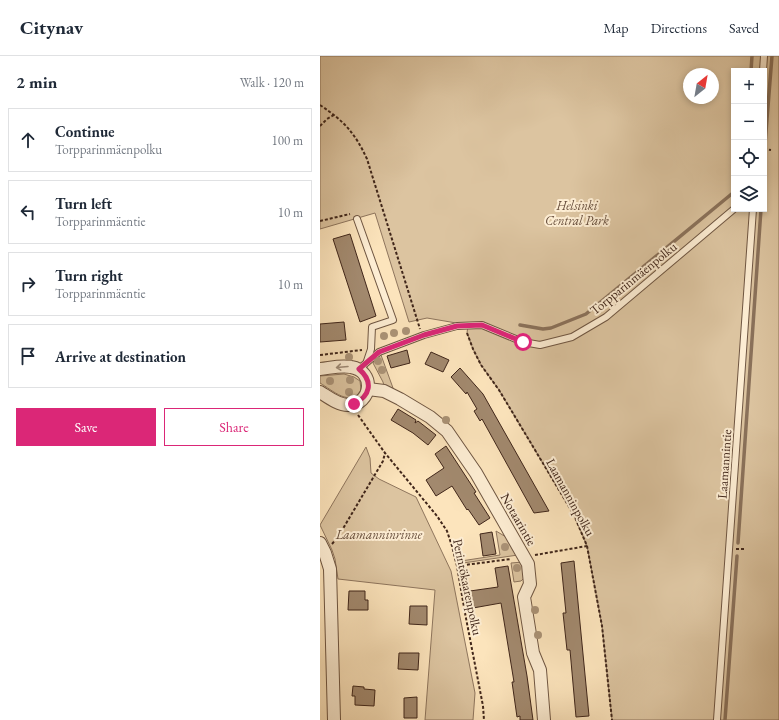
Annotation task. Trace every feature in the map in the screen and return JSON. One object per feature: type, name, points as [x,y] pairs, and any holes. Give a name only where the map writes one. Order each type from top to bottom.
[{"type":"street","points":[[320,369],[363,365],[367,378],[368,389],[364,398],[348,405],[336,402],[320,392]]},
{"type":"street","name":"Notaarintie","points":[[368,389],[384,391],[400,399],[430,417],[447,431],[476,473],[528,564],[530,584],[524,597],[533,652],[540,670],[544,720]]},
{"type":"street","points":[[322,548],[330,569],[334,720]]},
{"type":"lane","points":[[763,68],[764,56]]},
{"type":"lane","name":"Torpparinmäenpolku","points":[[363,365],[379,352],[424,335],[468,324],[482,325],[523,342],[540,345],[572,337],[606,317],[731,212]]},
{"type":"lane","name":"Laamannintie","points":[[717,720],[753,212]]},
{"type":"lane","points":[[357,218],[392,320],[372,327],[372,349],[363,365]]},
{"type":"path","points":[[320,105],[345,124],[355,136],[367,159],[418,324],[424,335]]},
{"type":"path","points":[[320,126],[334,115]]},
{"type":"path","points":[[320,221],[355,213],[357,218]]},
{"type":"path","name":"Laamanninpolku","points":[[468,324],[467,333],[481,365],[499,390],[574,515],[587,546],[602,626],[612,720]]},
{"type":"path","points":[[320,355],[372,349]]},
{"type":"path","name":"Perintökaarenpolku","points":[[358,415],[385,453],[437,516],[447,531],[457,566],[483,706],[484,720]]},
{"type":"path","points":[[322,548],[338,537],[383,461],[385,453]]},
{"type":"green space","name":"Helsinki Central Park","points":[[320,56],[779,56],[779,720],[612,720],[602,626],[587,546],[574,515],[499,390],[481,365],[467,333],[468,325],[427,318],[409,322],[375,213],[320,229]]},
{"type":"green space","points":[[381,355],[393,388],[384,386],[373,363],[376,357]]},
{"type":"green space","points":[[344,374],[354,377],[360,381],[361,390],[357,395],[347,398],[320,383],[320,376]]},
{"type":"green space","name":"Laamanninrinne","points":[[366,447],[370,458],[371,473],[379,479],[416,497],[451,571],[475,693],[473,720],[425,720],[435,590],[338,579],[332,550],[320,525]]},
{"type":"green space","points":[[496,531],[506,537],[518,555],[463,563],[461,561],[500,555]]},
{"type":"green space","points":[[523,562],[524,578],[521,581],[514,582],[511,563]]},
{"type":"building","points":[[350,234],[376,316],[360,322],[333,239]]},
{"type":"building","points":[[344,322],[346,340],[320,342],[320,324]]},
{"type":"building","points":[[407,350],[410,363],[391,368],[387,356]]},
{"type":"building","points":[[431,352],[449,360],[443,372],[425,364]]},
{"type":"building","points":[[460,368],[483,394],[549,511],[534,513],[482,419],[480,421],[474,411],[477,409],[467,392],[466,394],[451,377]]},
{"type":"building","points":[[398,409],[416,420],[415,423],[418,421],[436,435],[428,445],[413,433],[391,420]]},
{"type":"building","points":[[446,446],[476,492],[474,493],[490,518],[479,525],[468,509],[467,510],[452,486],[436,496],[426,480],[444,468],[435,454]]},
{"type":"building","points":[[492,532],[496,554],[483,556],[480,534]]},
{"type":"building","points":[[574,561],[589,716],[576,717],[570,650],[567,650],[563,613],[566,613],[561,563]]},
{"type":"building","points":[[508,566],[533,720],[520,720],[520,716],[517,717],[512,682],[514,682],[501,603],[473,608],[470,591],[498,587],[495,568]]},
{"type":"building","points":[[349,591],[365,591],[365,600],[368,600],[368,610],[348,610]]},
{"type":"building","points":[[410,606],[427,606],[427,625],[409,624]]},
{"type":"building","points":[[399,653],[419,653],[418,670],[398,669]]},
{"type":"building","points":[[353,686],[375,690],[374,706],[355,705],[355,696],[352,696]]},
{"type":"building","points":[[417,697],[417,718],[404,718],[404,698]]},
{"type":"waterway","points":[[751,68],[752,56]]},
{"type":"waterway","points":[[765,140],[772,56]]},
{"type":"waterway","points":[[520,325],[543,329],[551,328],[586,314],[731,194]]},
{"type":"waterway","points":[[738,543],[761,212]]},
{"type":"waterway","points":[[725,720],[737,556]]},
{"type":"route","points":[[354,404],[364,398],[369,384],[367,378],[359,369],[379,352],[424,335],[468,324],[482,325],[523,342]]}]
